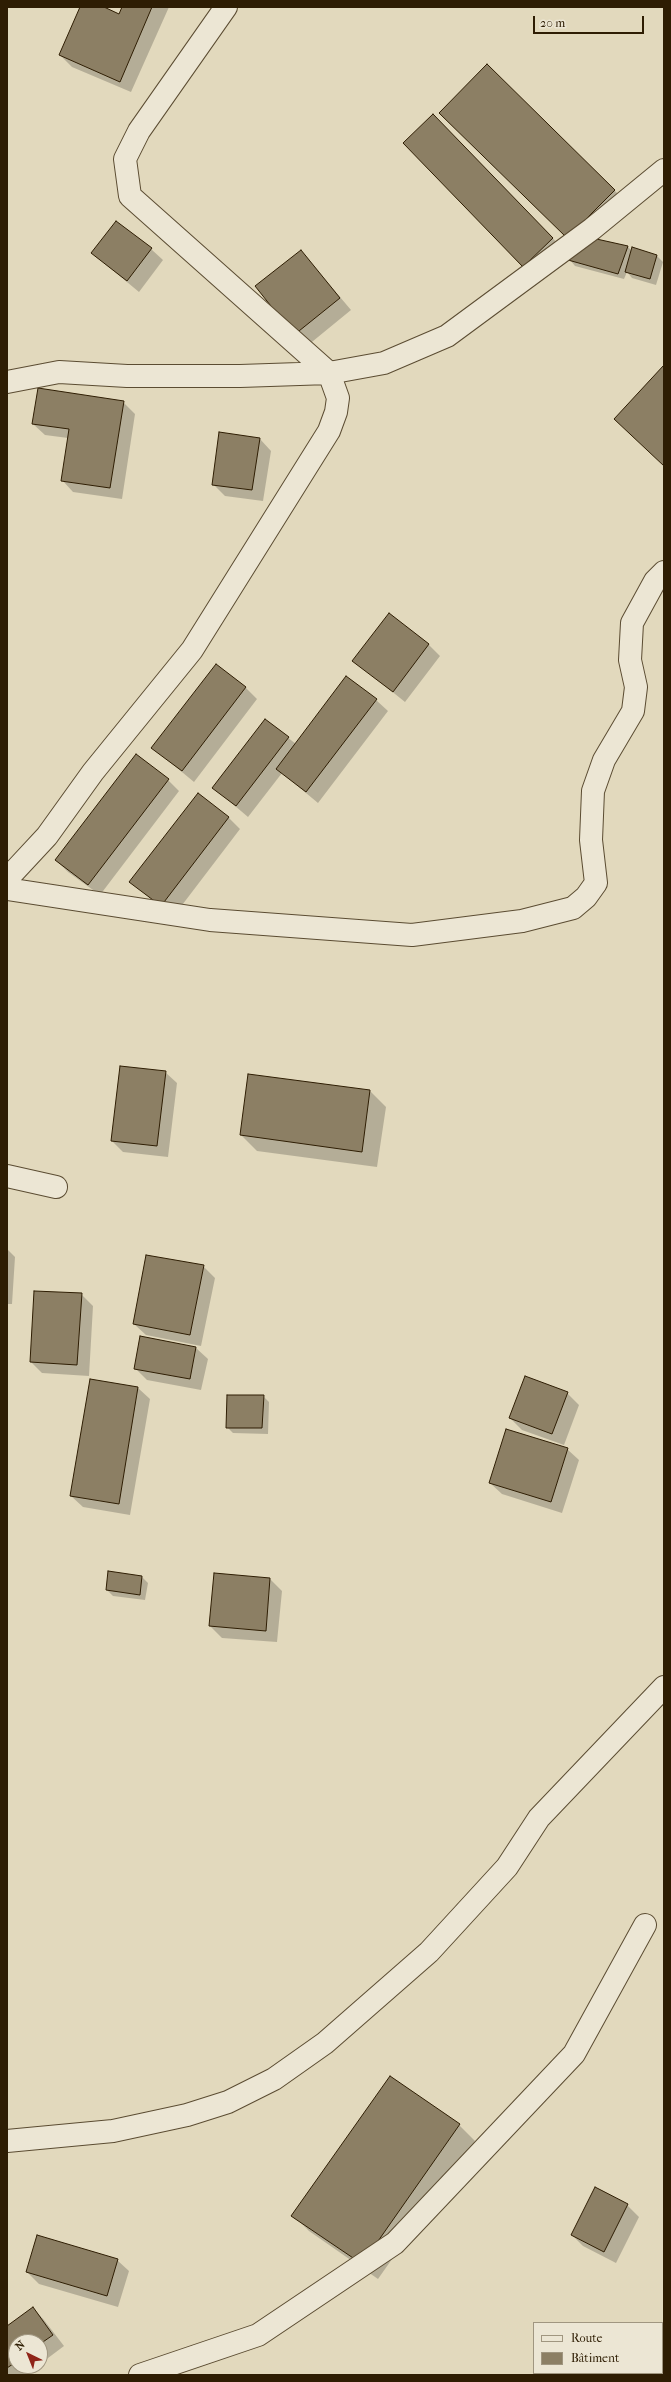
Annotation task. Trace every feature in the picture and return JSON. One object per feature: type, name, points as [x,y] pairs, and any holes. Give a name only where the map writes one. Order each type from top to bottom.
[{"type":"street","points":[[7,879],[47,836],[93,772],[192,650],[329,431],[336,412],[338,398],[329,372],[130,196],[125,159],[139,131],[226,7]]},
{"type":"street","points":[[7,382],[59,372],[127,376],[240,376],[329,372],[384,363],[447,336],[592,230],[664,170]]},
{"type":"street","points":[[7,889],[210,920],[412,935],[522,921],[573,908],[586,897],[596,883],[591,840],[593,791],[604,760],[633,711],[636,687],[630,660],[632,624],[656,581],[664,572]]},
{"type":"street","points":[[7,1176],[56,1187]]},
{"type":"street","points":[[7,2140],[113,2131],[187,2115],[228,2102],[274,2079],[326,2043],[429,1952],[507,1867],[539,1818],[664,1687]]},
{"type":"street","points":[[140,2375],[258,2334],[395,2243],[574,2054],[645,1925]]},
{"type":"building","points":[[80,7],[104,7],[119,14],[122,7],[152,7],[120,82],[59,55]]},
{"type":"building","points":[[487,64],[615,190],[567,238],[439,113]]},
{"type":"building","points":[[433,114],[553,238],[523,267],[403,143]]},
{"type":"building","points":[[116,221],[152,248],[127,281],[91,253]]},
{"type":"building","points":[[583,236],[628,246],[618,274],[568,260]]},
{"type":"building","points":[[632,247],[657,255],[650,279],[625,272]]},
{"type":"building","points":[[301,250],[340,298],[294,335],[255,286]]},
{"type":"building","points":[[664,365],[664,466],[614,419]]},
{"type":"building","points":[[38,388],[124,401],[110,488],[61,481],[69,429],[32,424]]},
{"type":"building","points":[[219,432],[260,438],[252,490],[212,485]]},
{"type":"building","points":[[389,613],[429,644],[393,692],[352,661]]},
{"type":"building","points":[[216,664],[246,687],[182,771],[151,748]]},
{"type":"building","points":[[346,676],[377,699],[306,792],[276,769]]},
{"type":"building","points":[[265,719],[289,737],[236,806],[212,788]]},
{"type":"building","points":[[136,754],[169,779],[88,885],[55,860]]},
{"type":"building","points":[[198,793],[229,817],[161,906],[129,882]]},
{"type":"building","points":[[120,1066],[166,1071],[157,1146],[111,1141]]},
{"type":"building","points":[[248,1074],[370,1090],[362,1152],[240,1135]]},
{"type":"building","points":[[146,1255],[204,1265],[190,1335],[133,1324]]},
{"type":"building","points":[[34,1291],[82,1293],[77,1365],[30,1362]]},
{"type":"building","points":[[140,1336],[196,1347],[190,1379],[134,1369]]},
{"type":"building","points":[[525,1376],[568,1392],[552,1434],[509,1418]]},
{"type":"building","points":[[90,1379],[138,1387],[119,1504],[70,1496]]},
{"type":"building","points":[[227,1395],[264,1395],[262,1428],[226,1428]]},
{"type":"building","points":[[506,1429],[568,1448],[551,1502],[489,1483]]},
{"type":"building","points":[[108,1571],[142,1576],[140,1595],[106,1590]]},
{"type":"building","points":[[214,1573],[270,1578],[266,1631],[209,1626]]},
{"type":"building","points":[[390,2076],[460,2124],[362,2264],[291,2216]]},
{"type":"building","points":[[595,2187],[628,2204],[604,2252],[571,2235]]},
{"type":"building","points":[[37,2235],[118,2259],[107,2296],[26,2272]]},
{"type":"building","points":[[33,2307],[53,2335],[48,2338],[48,2334],[8,2334],[7,2368],[7,2326]]}]
